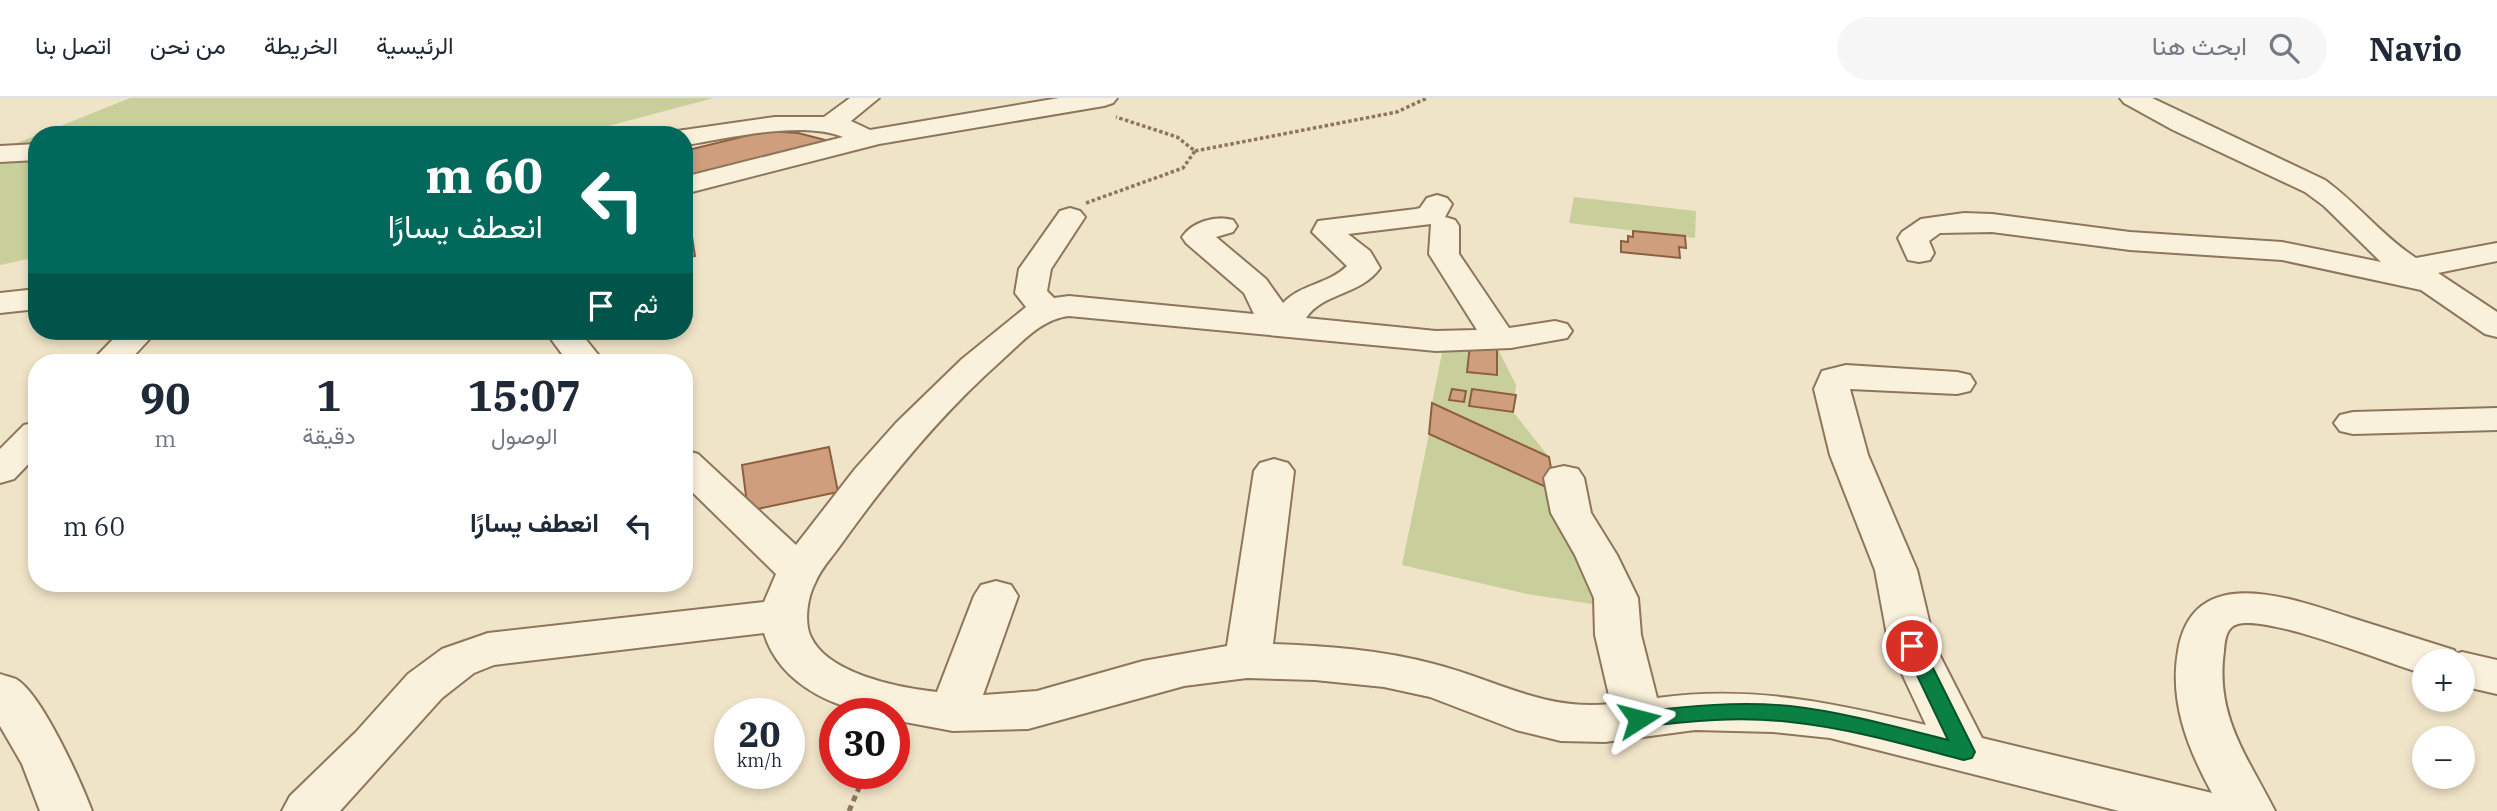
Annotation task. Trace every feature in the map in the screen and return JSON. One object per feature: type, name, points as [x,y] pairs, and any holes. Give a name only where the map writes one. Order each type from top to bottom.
[{"type":"street","points":[[828,126],[866,98]]},
{"type":"street","points":[[693,184],[868,138],[1104,98]]},
{"type":"street","points":[[2133,98],[2182,124],[2302,179],[2325,193],[2372,241],[2497,327]]},
{"type":"street","points":[[693,136],[776,124],[828,126],[852,130],[868,138]]},
{"type":"street","points":[[0,153],[28,152]]},
{"type":"street","points":[[2302,179],[2332,176]]},
{"type":"street","points":[[1280,324],[1291,310],[1310,296],[1358,276],[1364,268],[1359,258],[1326,232],[1329,227],[1418,218],[1432,214],[1440,215],[1444,254],[1450,267],[1499,338]]},
{"type":"street","points":[[1047,310],[1031,293],[1035,269],[1070,217]]},
{"type":"street","points":[[1919,253],[1913,238],[1924,230],[1932,225],[1964,222],[2130,241],[2282,251],[2419,275],[2497,252]]},
{"type":"street","points":[[1222,226],[1205,230],[1196,237],[1255,286],[1280,324]]},
{"type":"street","points":[[0,303],[28,300]]},
{"type":"street","points":[[1555,331],[1468,342],[1436,341],[1280,324],[1069,306],[1047,310],[1030,318],[984,358],[917,423],[870,476],[791,594],[788,639],[794,650],[824,678],[869,696],[953,713],[995,715],[1031,711],[1164,673],[1213,663],[1337,664],[1403,674],[1455,687],[1531,717],[1558,723],[1614,724],[1712,711],[1790,714],[1871,728],[2202,811]]},
{"type":"street","points":[[116,354],[131,340]]},
{"type":"street","points":[[569,340],[580,354]]},
{"type":"street","points":[[1956,383],[1846,376],[1835,379],[1832,389],[1849,455],[1896,570],[1912,646],[1964,752]]},
{"type":"street","points":[[2353,423],[2497,419]]},
{"type":"street","points":[[0,471],[28,442]]},
{"type":"street","points":[[1248,662],[1274,471]]},
{"type":"street","points":[[693,472],[791,594]]},
{"type":"street","points":[[1564,478],[1571,513],[1596,555],[1616,598],[1618,635],[1639,719]]},
{"type":"street","points":[[309,811],[425,686],[458,661],[488,649],[791,594]]},
{"type":"street","points":[[953,713],[996,596]]},
{"type":"street","points":[[2249,811],[2230,782],[2217,753],[2202,700],[2200,654],[2209,623],[2220,614],[2254,608],[2277,610],[2412,654]]},
{"type":"street","points":[[2475,672],[2497,677]]},
{"type":"street","points":[[0,692],[14,707],[55,779],[66,811]]},
{"type":"path","points":[[1070,217],[1090,200],[1183,168],[1195,151],[1397,112],[1427,98]]},
{"type":"path","points":[[1076,103],[1177,137],[1195,151]]},
{"type":"path","points":[[849,811],[859,789]]},
{"type":"green space","points":[[130,98],[714,98],[608,126],[60,126]]},
{"type":"green space","points":[[28,139],[28,259],[0,265],[0,150]]},
{"type":"green space","points":[[1574,197],[1696,211],[1695,238],[1569,223]]},
{"type":"green space","points":[[1444,343],[1497,347],[1516,385],[1513,412],[1549,457],[1432,403]]},
{"type":"green space","points":[[1429,434],[1555,491],[1599,605],[1527,594],[1402,565]]},
{"type":"building","points":[[766,131],[798,133],[829,141],[693,177],[693,149]]},
{"type":"building","points":[[1633,231],[1685,236],[1686,248],[1679,247],[1680,258],[1621,252],[1621,241],[1628,242],[1628,236],[1633,237]]},
{"type":"building","points":[[1470,345],[1497,347],[1497,375],[1467,372]]},
{"type":"building","points":[[1452,389],[1466,391],[1464,402],[1449,400]]},
{"type":"building","points":[[1472,389],[1516,395],[1513,412],[1469,406]]},
{"type":"building","points":[[1432,403],[1549,457],[1555,491],[1429,434]]},
{"type":"building","points":[[829,447],[838,492],[748,511],[742,465]]},
{"type":"route","points":[[1639,719],[1712,711],[1790,714],[1871,728],[1964,752],[1912,646]]}]
